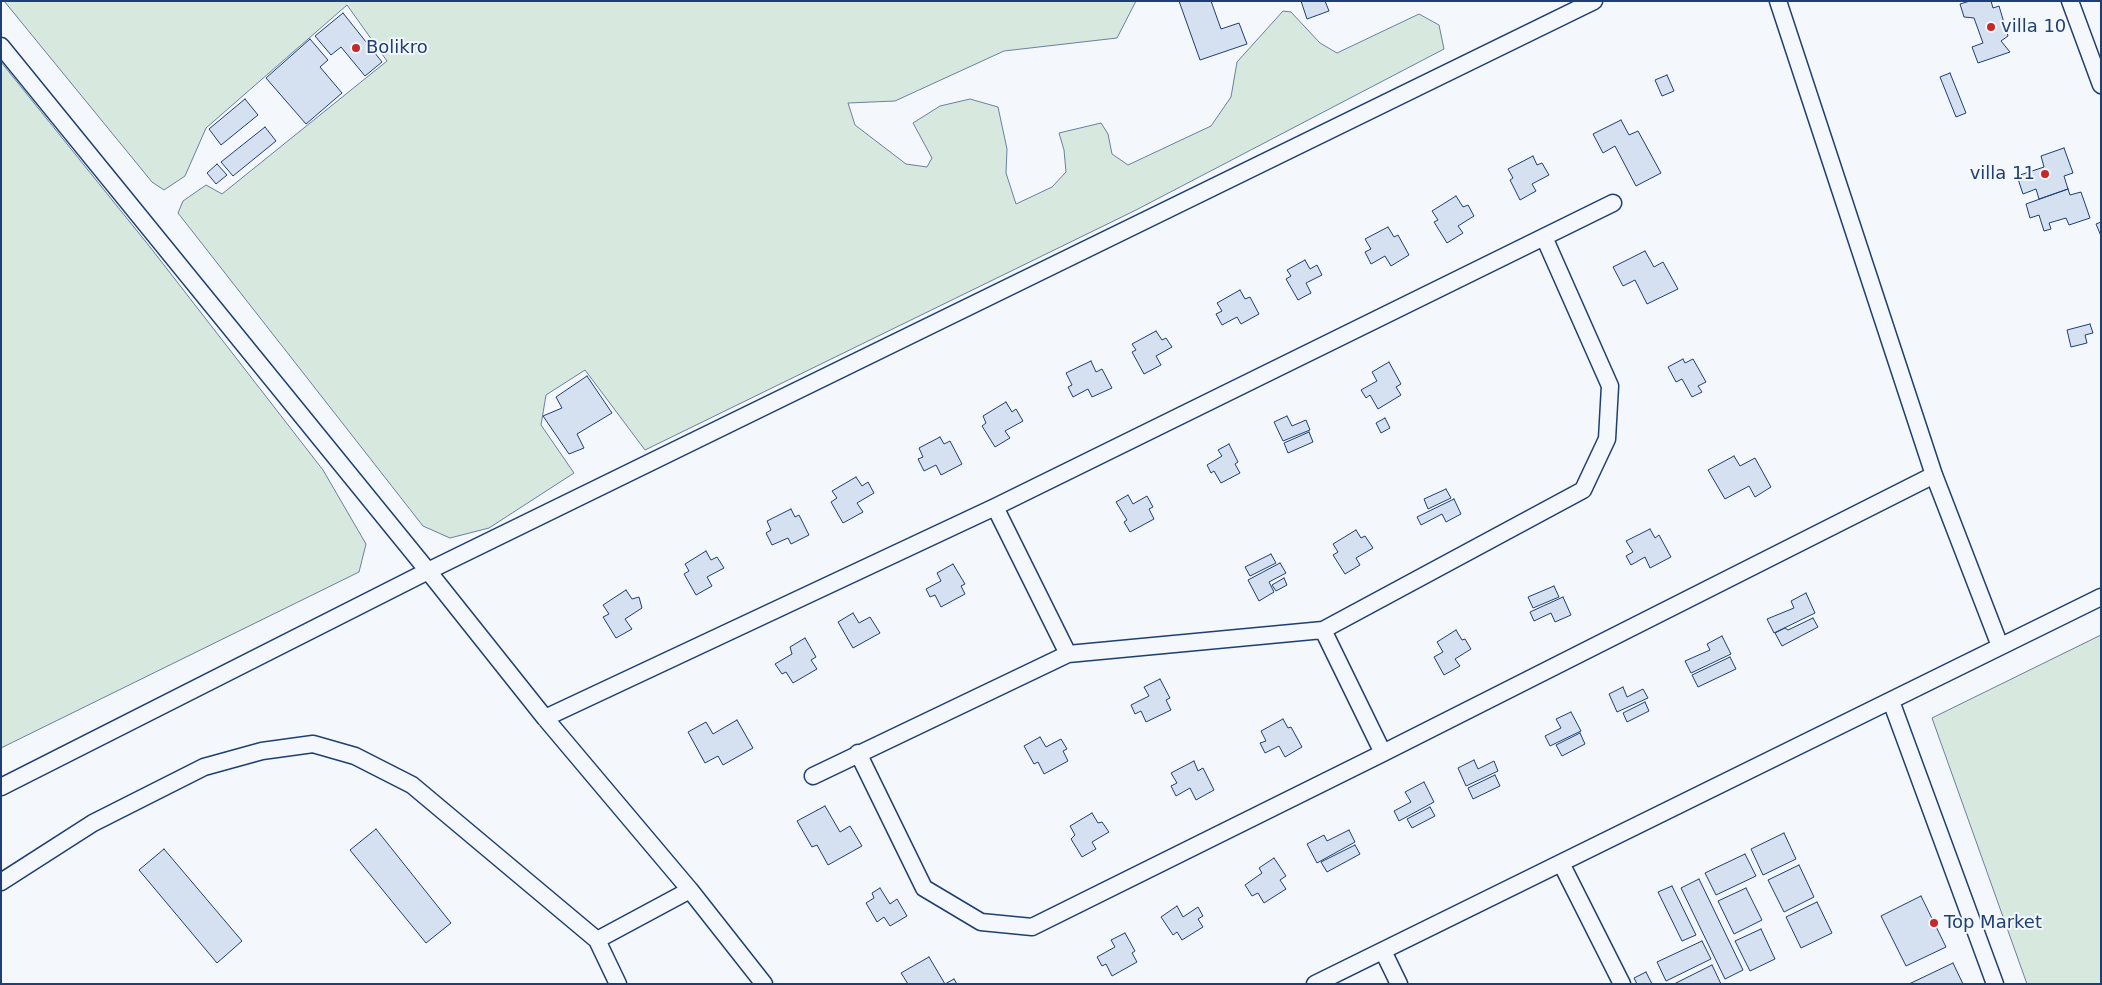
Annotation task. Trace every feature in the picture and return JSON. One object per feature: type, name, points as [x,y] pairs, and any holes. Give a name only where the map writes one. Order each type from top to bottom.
[{"type":"street","points":[[1,787],[428,571],[1594,1]]},
{"type":"street","points":[[1778,1],[1934,475],[2000,646]]},
{"type":"street","points":[[2070,1],[2101,85]]},
{"type":"street","points":[[1,46],[428,571],[545,718],[690,890],[764,984]]},
{"type":"street","points":[[545,718],[995,507],[1613,203]]},
{"type":"street","points":[[813,776],[1068,654],[1323,630],[1583,490],[1607,439],[1610,386],[1544,237]]},
{"type":"street","points":[[858,753],[924,888],[981,922],[1032,927],[1383,754],[1934,475]]},
{"type":"street","points":[[995,507],[1068,654]]},
{"type":"street","points":[[1315,984],[1891,702],[2101,596]]},
{"type":"street","points":[[1323,630],[1383,754]]},
{"type":"street","points":[[1891,702],[1995,984]]},
{"type":"street","points":[[1,882],[93,823],[204,767],[262,751],[313,744],[355,756],[412,784],[597,940],[618,984]]},
{"type":"street","points":[[1561,863],[1622,984]]},
{"type":"street","points":[[597,940],[690,890]]},
{"type":"street","points":[[1383,950],[1399,984]]},
{"type":"shaded area","points":[[4,1],[1136,1],[1117,38],[1004,51],[895,101],[848,103],[855,125],[906,164],[927,167],[932,158],[913,123],[940,106],[970,99],[998,107],[1007,149],[1006,173],[1016,204],[1052,187],[1066,172],[1064,150],[1059,133],[1101,123],[1108,134],[1112,154],[1128,165],[1211,126],[1231,97],[1237,62],[1283,11],[1291,12],[1320,43],[1337,53],[1419,14],[1439,25],[1444,49],[1136,210],[645,450],[585,370],[546,395],[541,425],[574,473],[489,528],[450,538],[423,526],[178,213],[183,201],[206,185],[222,194],[387,61],[347,5],[206,128],[185,176],[164,190],[152,182]]},
{"type":"shaded area","points":[[1,62],[150,247],[323,470],[366,544],[359,572],[1,748]]},
{"type":"shaded area","points":[[2101,635],[2101,984],[2027,984],[1932,718]]},
{"type":"building","points":[[1179,1],[1211,1],[1221,29],[1239,23],[1247,44],[1200,60]]},
{"type":"building","points":[[1301,1],[1325,1],[1329,11],[1307,19]]},
{"type":"building","name":"villa 10","points":[[1970,1],[1991,1],[1993,8],[1999,6],[2008,36],[2001,41],[2010,52],[1978,63],[1972,47],[1983,43],[1974,18],[1964,17],[1960,4]]},
{"type":"building","points":[[343,13],[382,62],[365,76],[341,47],[331,55],[315,36]]},
{"type":"building","points":[[310,39],[328,60],[320,67],[342,93],[306,124],[266,78]]},
{"type":"building","points":[[1950,73],[1966,113],[1956,117],[1940,77]]},
{"type":"building","points":[[1667,75],[1674,91],[1662,96],[1655,80]]},
{"type":"building","points":[[245,99],[258,115],[221,145],[209,129]]},
{"type":"building","points":[[1621,120],[1629,135],[1638,131],[1661,173],[1636,186],[1615,146],[1603,153],[1593,134]]},
{"type":"building","points":[[265,127],[276,141],[233,176],[221,162]]},
{"type":"building","name":"villa 11","points":[[2064,148],[2073,173],[2064,176],[2068,189],[2039,199],[2036,189],[2023,194],[2017,176],[2044,167],[2041,156]]},
{"type":"building","points":[[1533,156],[1537,165],[1542,163],[1549,175],[1532,184],[1536,191],[1520,200],[1510,180],[1513,178],[1508,169]]},
{"type":"building","points":[[217,164],[227,175],[216,184],[207,173]]},
{"type":"building","points":[[2068,189],[2070,195],[2081,192],[2090,218],[2069,225],[2066,218],[2049,223],[2051,229],[2044,231],[2039,215],[2030,218],[2026,204]]},
{"type":"building","points":[[1456,196],[1463,207],[1468,205],[1474,216],[1458,226],[1463,233],[1447,243],[1434,222],[1438,220],[1432,211]]},
{"type":"building","points":[[2101,222],[2101,236],[2096,224]]},
{"type":"building","points":[[1388,227],[1394,237],[1398,235],[1409,255],[1391,266],[1385,256],[1371,264],[1365,252],[1371,249],[1365,239]]},
{"type":"building","points":[[1645,251],[1654,267],[1663,262],[1678,289],[1647,304],[1635,280],[1623,286],[1613,267]]},
{"type":"building","points":[[1305,260],[1310,269],[1317,265],[1322,275],[1306,283],[1311,293],[1298,300],[1286,279],[1291,276],[1287,270]]},
{"type":"building","points":[[1240,290],[1245,299],[1250,297],[1259,314],[1241,324],[1237,317],[1222,325],[1216,314],[1222,311],[1217,303]]},
{"type":"building","points":[[2090,324],[2093,333],[2085,335],[2087,343],[2071,347],[2067,330]]},
{"type":"building","points":[[1156,331],[1162,340],[1166,338],[1172,347],[1156,356],[1161,365],[1144,374],[1132,352],[1136,350],[1132,344]]},
{"type":"building","points":[[1683,359],[1685,363],[1693,359],[1706,382],[1698,386],[1702,392],[1692,397],[1682,379],[1676,382],[1668,367]]},
{"type":"building","points":[[1091,361],[1096,372],[1102,369],[1112,388],[1092,397],[1088,389],[1073,397],[1068,387],[1072,385],[1066,373]]},
{"type":"building","points":[[1389,362],[1401,384],[1396,387],[1401,395],[1378,409],[1370,395],[1366,398],[1361,390],[1377,381],[1372,372]]},
{"type":"building","points":[[587,376],[612,413],[577,434],[584,448],[569,454],[543,416],[562,408],[556,397]]},
{"type":"building","points":[[1006,402],[1012,412],[1016,409],[1023,421],[1005,431],[1010,438],[995,447],[982,426],[986,423],[983,416]]},
{"type":"building","points":[[1287,416],[1292,426],[1306,420],[1310,430],[1283,441],[1274,422]]},
{"type":"building","points":[[1385,418],[1390,428],[1381,433],[1376,423]]},
{"type":"building","points":[[1309,432],[1313,442],[1288,453],[1284,443]]},
{"type":"building","points":[[940,437],[944,444],[950,441],[962,464],[941,475],[936,465],[924,471],[918,459],[923,457],[919,448]]},
{"type":"building","points":[[1229,444],[1238,462],[1235,464],[1240,473],[1221,483],[1214,471],[1211,473],[1207,465],[1222,456],[1218,450]]},
{"type":"building","points":[[1734,456],[1740,466],[1755,458],[1771,487],[1755,497],[1749,486],[1725,499],[1708,470]]},
{"type":"building","points":[[856,477],[862,486],[868,482],[874,493],[857,503],[863,512],[843,523],[831,502],[837,498],[832,491]]},
{"type":"building","points":[[1446,489],[1451,498],[1428,509],[1424,499]]},
{"type":"building","points":[[1128,495],[1133,504],[1147,496],[1153,507],[1149,509],[1154,519],[1130,532],[1124,522],[1127,520],[1116,502]]},
{"type":"building","points":[[1454,499],[1461,514],[1446,522],[1442,514],[1421,525],[1417,517]]},
{"type":"building","points":[[791,509],[795,517],[799,515],[809,535],[791,544],[788,538],[772,545],[766,533],[771,530],[767,521]]},
{"type":"building","points":[[1650,529],[1655,538],[1659,535],[1671,557],[1650,568],[1645,557],[1631,565],[1626,556],[1633,552],[1626,541]]},
{"type":"building","points":[[1356,530],[1361,538],[1365,536],[1373,548],[1356,558],[1360,565],[1345,574],[1333,555],[1338,552],[1333,544]]},
{"type":"building","points":[[706,551],[711,560],[717,557],[724,568],[707,577],[712,586],[696,595],[684,574],[689,571],[685,564]]},
{"type":"building","points":[[1271,554],[1276,563],[1250,576],[1245,567]]},
{"type":"building","points":[[1280,563],[1286,573],[1269,582],[1274,592],[1259,601],[1248,580]]},
{"type":"building","points":[[953,564],[965,584],[961,586],[965,594],[941,607],[935,595],[930,597],[926,589],[941,581],[937,573]]},
{"type":"building","points":[[1284,578],[1287,585],[1276,591],[1272,585]]},
{"type":"building","points":[[1554,586],[1559,597],[1533,608],[1528,597]]},
{"type":"building","points":[[626,590],[632,599],[639,597],[642,608],[625,619],[632,629],[616,638],[603,617],[609,614],[603,605]]},
{"type":"building","points":[[1806,593],[1815,613],[1774,633],[1767,619],[1794,608],[1791,601]]},
{"type":"building","points":[[1563,597],[1571,615],[1555,622],[1551,613],[1534,621],[1530,612]]},
{"type":"building","points":[[853,613],[859,623],[870,617],[880,633],[853,648],[838,622]]},
{"type":"building","points":[[1813,618],[1818,627],[1782,646],[1775,633],[1785,628],[1788,630]]},
{"type":"building","points":[[1456,630],[1471,649],[1455,659],[1460,666],[1444,675],[1434,657],[1443,652],[1437,642]]},
{"type":"building","points":[[1722,636],[1731,654],[1691,673],[1685,661],[1710,650],[1707,644]]},
{"type":"building","points":[[805,638],[816,657],[811,660],[817,669],[793,683],[786,672],[782,674],[775,664],[792,654],[790,647]]},
{"type":"building","points":[[1730,657],[1736,669],[1698,687],[1692,675]]},
{"type":"building","points":[[1160,679],[1170,698],[1166,700],[1171,710],[1146,722],[1141,711],[1135,714],[1131,705],[1149,696],[1144,687]]},
{"type":"building","points":[[1623,687],[1627,697],[1643,689],[1648,698],[1617,712],[1609,694]]},
{"type":"building","points":[[1645,702],[1649,711],[1627,722],[1623,713]]},
{"type":"building","points":[[1571,712],[1581,731],[1550,746],[1545,736],[1561,728],[1556,719]]},
{"type":"building","points":[[1283,719],[1288,728],[1291,727],[1302,747],[1285,757],[1279,746],[1265,753],[1260,743],[1266,741],[1261,731]]},
{"type":"building","points":[[737,720],[753,748],[723,765],[718,756],[705,763],[688,732],[706,722],[713,734]]},
{"type":"building","points":[[1580,733],[1585,744],[1562,756],[1556,745]]},
{"type":"building","points":[[1040,737],[1046,747],[1061,739],[1067,749],[1063,751],[1068,761],[1044,774],[1038,762],[1034,764],[1024,746]]},
{"type":"building","points":[[1474,760],[1478,769],[1494,761],[1498,771],[1466,786],[1458,768]]},
{"type":"building","points":[[1194,761],[1198,771],[1203,768],[1214,790],[1196,800],[1190,788],[1176,796],[1171,786],[1177,783],[1171,773]]},
{"type":"building","points":[[1495,775],[1500,786],[1473,799],[1468,788]]},
{"type":"building","points":[[1424,782],[1434,802],[1399,821],[1394,811],[1411,802],[1405,792]]},
{"type":"building","points":[[825,806],[840,832],[850,826],[862,846],[828,865],[817,845],[812,847],[797,821]]},
{"type":"building","points":[[1430,807],[1435,816],[1412,828],[1407,819]]},
{"type":"building","points":[[1092,813],[1098,823],[1102,822],[1109,832],[1092,842],[1096,849],[1082,857],[1071,839],[1075,835],[1070,826]]},
{"type":"building","points":[[376,829],[451,923],[426,943],[350,850]]},
{"type":"building","points":[[1349,830],[1355,842],[1317,863],[1307,844],[1324,835],[1327,841]]},
{"type":"building","points":[[1784,833],[1796,859],[1763,875],[1751,849]]},
{"type":"building","points":[[1355,845],[1360,854],[1327,872],[1321,862]]},
{"type":"building","points":[[164,849],[242,941],[217,963],[139,870]]},
{"type":"building","points":[[1745,854],[1756,876],[1716,895],[1705,873]]},
{"type":"building","points":[[1274,858],[1286,876],[1280,880],[1286,889],[1264,903],[1258,893],[1252,896],[1245,885],[1262,873],[1259,868]]},
{"type":"building","points":[[1799,865],[1814,897],[1784,912],[1768,880]]},
{"type":"building","points":[[1699,879],[1743,970],[1725,979],[1681,888]]},
{"type":"building","points":[[1672,886],[1696,935],[1682,941],[1658,892]]},
{"type":"building","points":[[880,888],[890,904],[897,899],[907,916],[890,926],[884,917],[877,922],[866,903],[874,898],[872,893]]},
{"type":"building","points":[[1746,888],[1762,920],[1734,934],[1718,901]]},
{"type":"building","points":[[1921,896],[1946,947],[1906,966],[1881,916]]},
{"type":"building","points":[[1817,902],[1832,933],[1801,948],[1786,917]]},
{"type":"building","points":[[1177,906],[1183,917],[1198,907],[1203,916],[1198,919],[1203,927],[1182,940],[1177,932],[1173,935],[1161,917]]},
{"type":"building","points":[[1761,929],[1775,959],[1750,971],[1735,941]]},
{"type":"building","points":[[1125,933],[1135,951],[1132,953],[1137,962],[1112,976],[1106,964],[1102,966],[1097,957],[1115,947],[1111,940]]},
{"type":"building","points":[[1702,941],[1711,959],[1666,981],[1657,962]]},
{"type":"building","points":[[929,957],[945,984],[908,984],[901,973]]},
{"type":"building","points":[[1953,963],[1963,984],[1909,984]]},
{"type":"building","points":[[1712,965],[1721,984],[1674,984]]},
{"type":"building","points":[[1646,972],[1652,984],[1637,984],[1634,978]]},
{"type":"building","points":[[954,979],[957,984],[945,984]]},
{"type":"place","name":"villa 10","points":[[1991,27]]},
{"type":"place","name":"Bolikro","points":[[356,48]]},
{"type":"place","name":"villa 11","points":[[2045,174]]},
{"type":"place","name":"Top Market","points":[[1934,923]]}]
